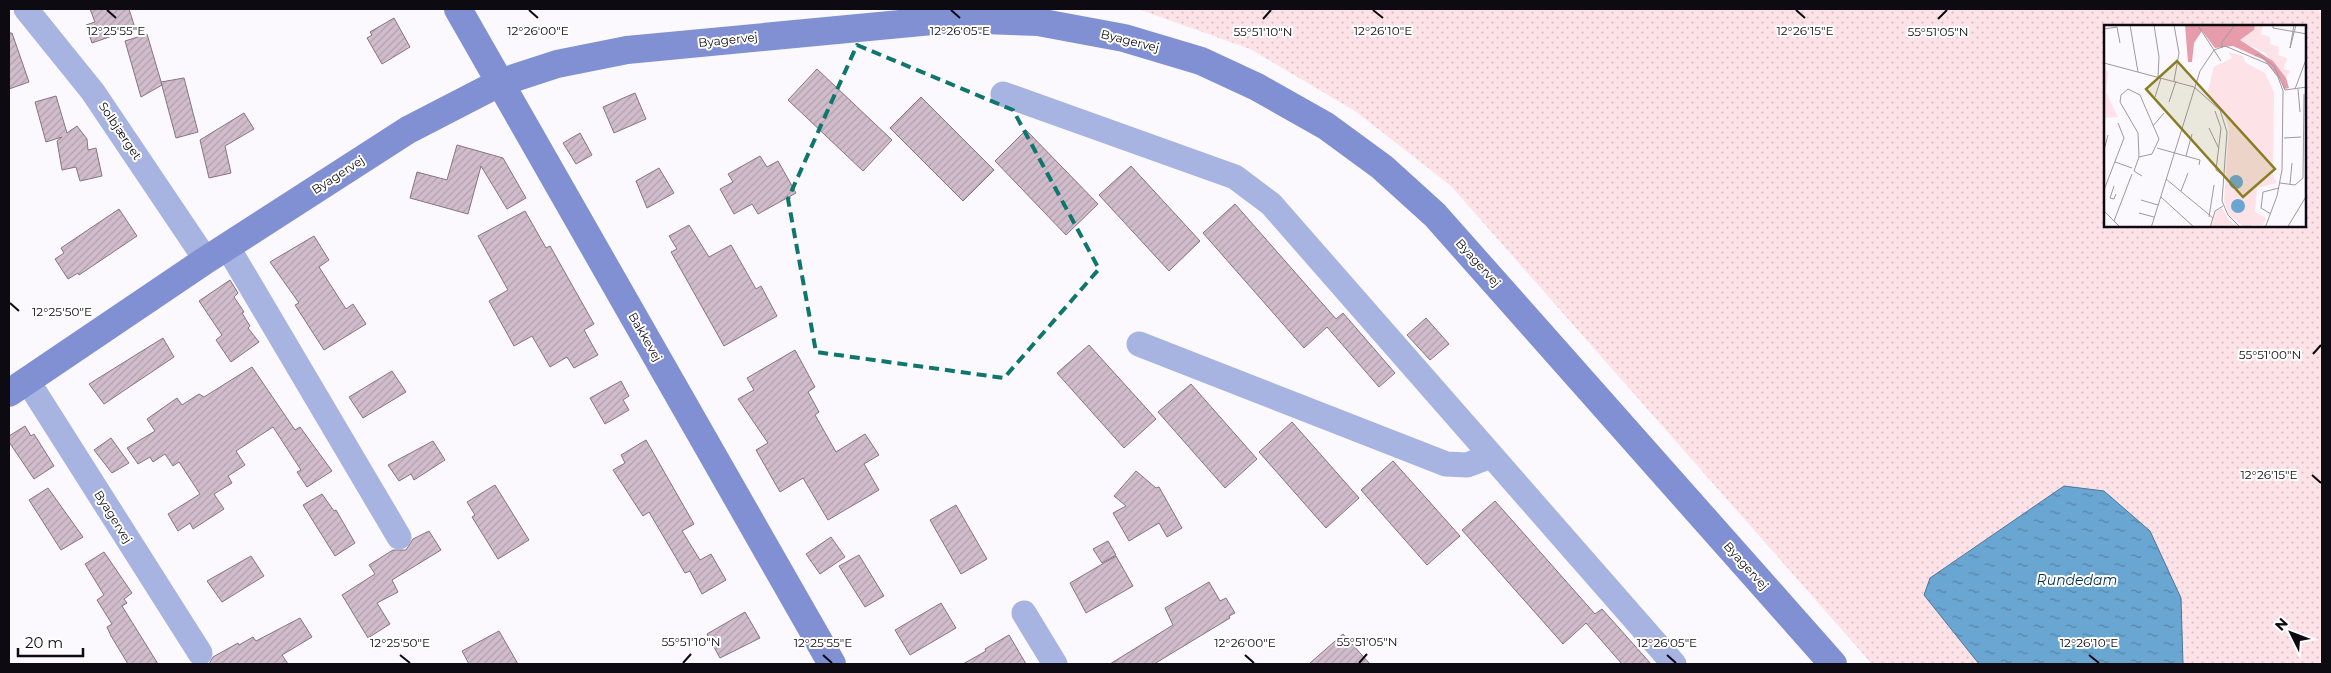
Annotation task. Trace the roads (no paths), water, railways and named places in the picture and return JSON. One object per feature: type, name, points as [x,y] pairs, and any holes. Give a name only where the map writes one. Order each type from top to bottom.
[{"type":"street","name":"Solbjærget","points":[[26,9],[93,92],[217,253]]},
{"type":"street","name":"Bakkevej","points":[[458,9],[832,664]]},
{"type":"street","name":"Byagervej","points":[[200,654],[18,386],[217,253],[408,130],[499,83],[557,64],[627,50],[954,19],[1038,22],[1124,38],[1201,61],[1257,86],[1326,126],[1382,167],[1435,215],[1833,664]]},
{"type":"street","points":[[1003,94],[1226,174],[1271,204],[1674,664]]},
{"type":"street","points":[[217,253],[399,537]]},
{"type":"street","points":[[1139,344],[1446,464],[1467,465],[1491,456]]},
{"type":"street","points":[[1024,613],[1055,664]]},
{"type":"water","name":"Rundedam","points":[[2064,486],[2104,491],[2150,531],[2181,598],[2183,664],[1979,664],[1924,595],[1930,578]]}]
